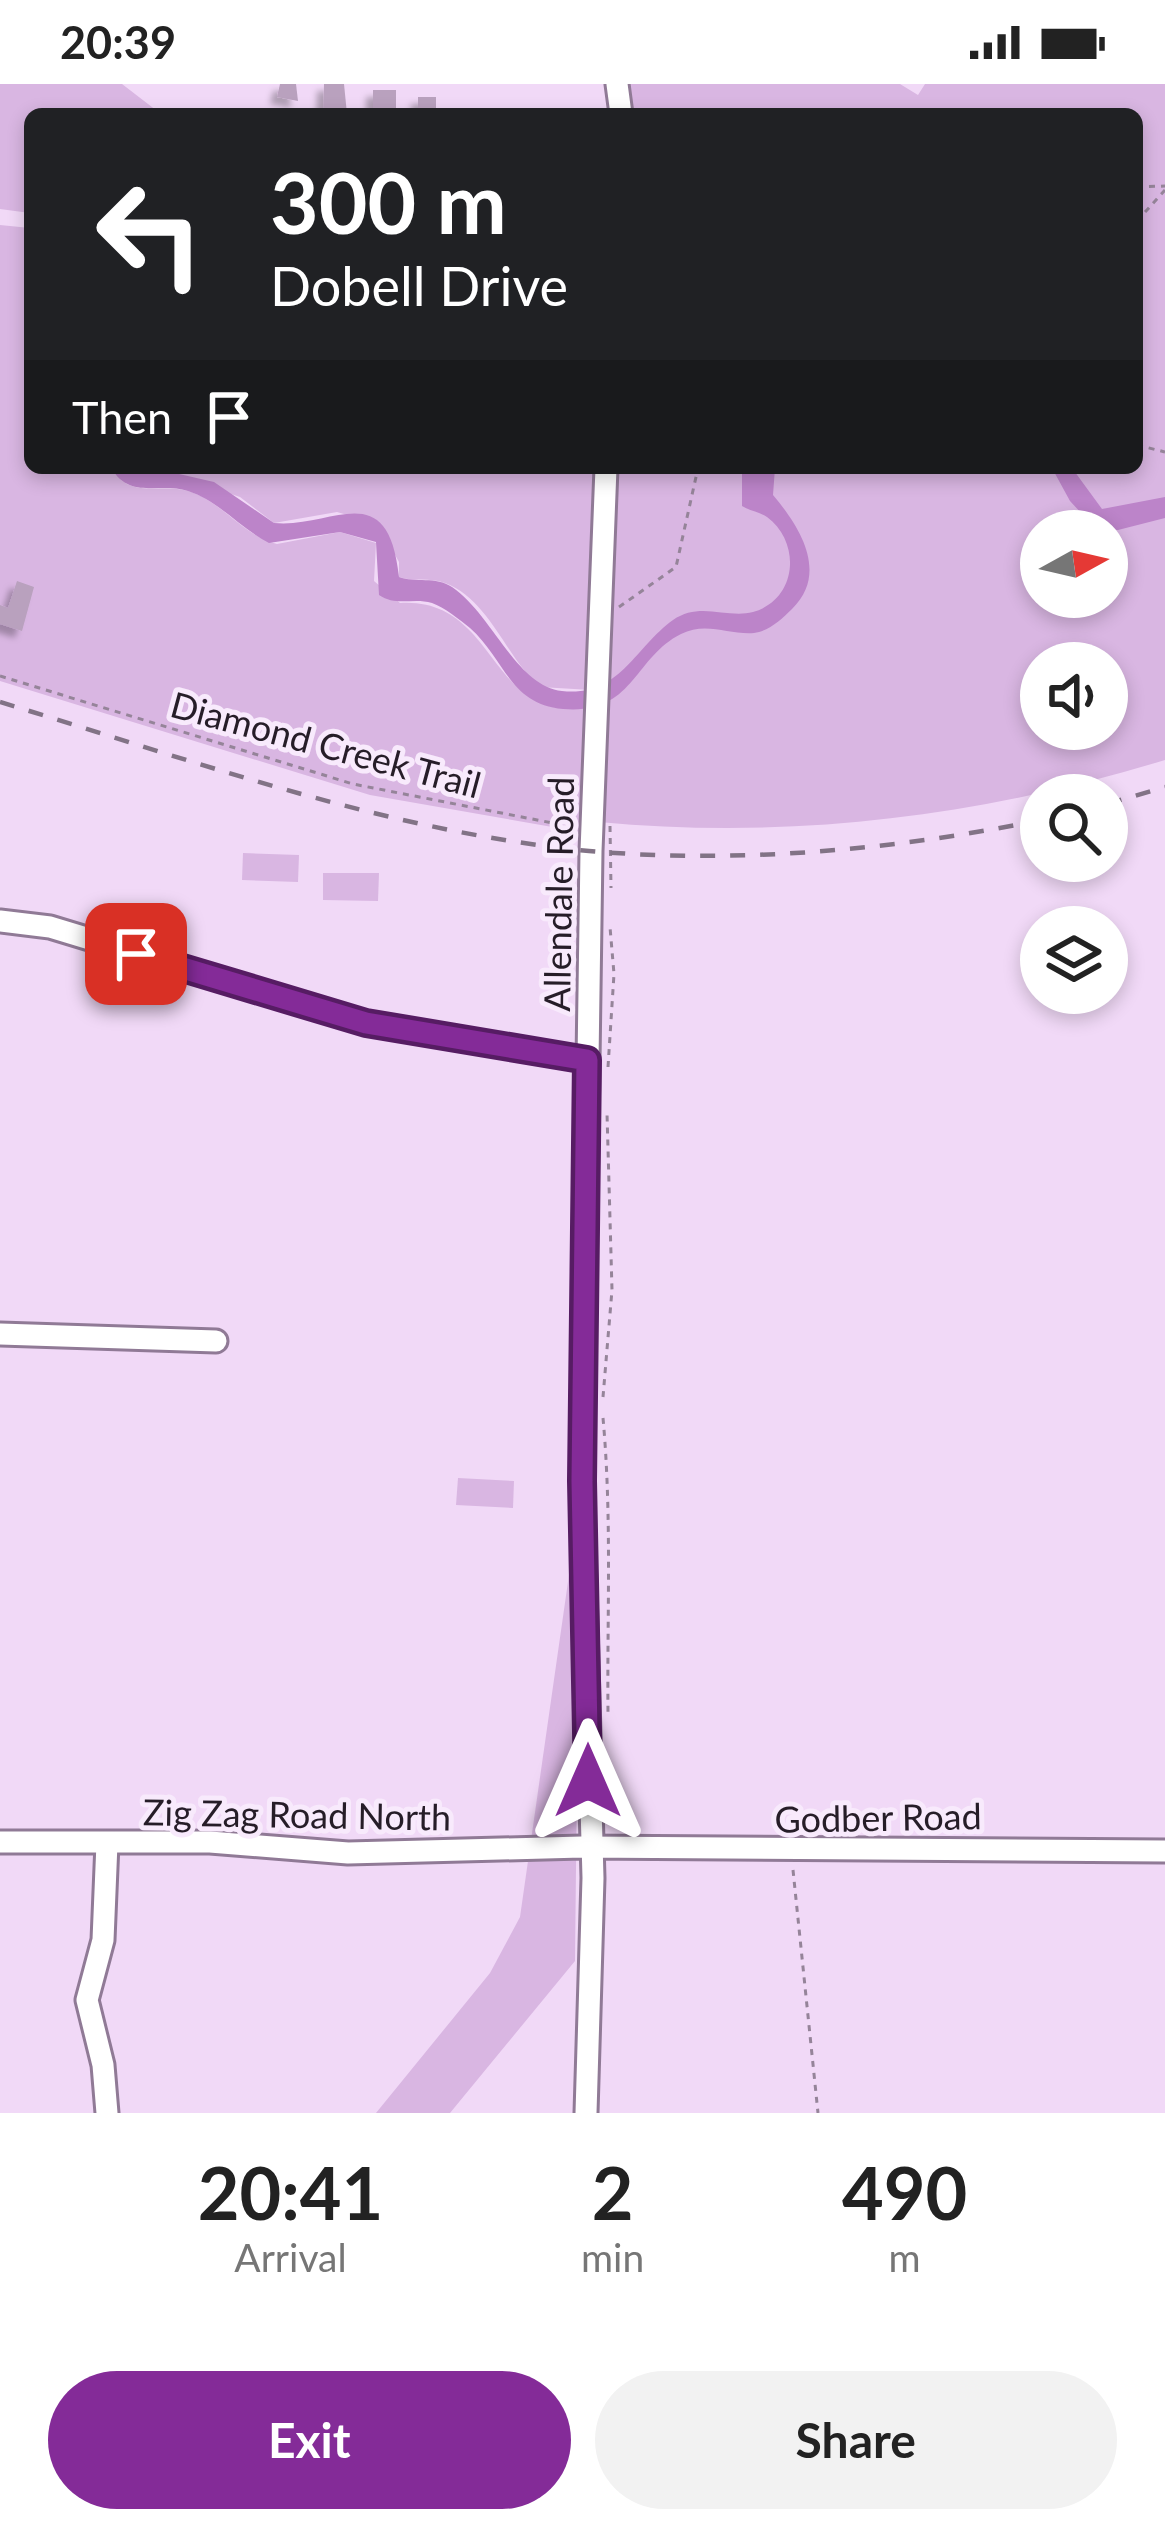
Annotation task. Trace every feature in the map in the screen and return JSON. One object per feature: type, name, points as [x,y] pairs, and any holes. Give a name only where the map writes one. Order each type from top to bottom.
[{"type":"street","name":"Allendale Road","points":[[586,2113],[592,1849],[582,1481],[587,1060],[602,823],[595,716],[607,474]]},
{"type":"street","points":[[0,921],[50,927],[366,1023],[587,1060]]},
{"type":"street","points":[[0,1334],[216,1341]]},
{"type":"street","name":"Zig Zag Road North","points":[[0,1842],[225,1843],[347,1853],[592,1849]]},
{"type":"street","points":[[106,1843],[104,1940],[87,2011],[103,2065],[107,2113]]},
{"type":"street","name":"Godber Road","points":[[592,1849],[1165,1851]]},
{"type":"path","points":[[1143,214],[1165,188]]},
{"type":"path","points":[[611,617],[626,600],[676,567],[697,474]]},
{"type":"path","name":"Diamond Creek Trail","points":[[0,676],[353,784],[602,823]]},
{"type":"path","points":[[602,823],[614,838],[610,893]]},
{"type":"path","points":[[608,914],[614,974],[608,1072]]},
{"type":"path","points":[[607,1110],[612,1290],[602,1413],[612,1523],[607,1563],[608,1716]]},
{"type":"path","points":[[790,1851],[818,2113]]},
{"type":"shaded area","points":[[0,84],[122,84],[153,108],[24,108],[24,212],[0,209]]},
{"type":"shaded area","points":[[625,84],[900,84],[918,95],[925,84],[1165,84],[1165,760],[1116,774],[1020,774],[1020,797],[885,819],[743,828],[599,822],[614,474],[1143,474],[1143,108],[625,108]]},
{"type":"shaded area","points":[[0,225],[24,227],[24,474],[116,474],[136,487],[188,491],[277,544],[340,532],[376,543],[374,581],[400,603],[433,607],[458,620],[532,698],[557,708],[591,706],[581,832],[370,795],[0,681]]},
{"type":"shaded area","points":[[116,474],[179,474],[214,482],[274,523],[370,516],[383,526],[393,545],[399,577],[452,587],[531,676],[562,691],[582,691],[612,679],[683,614],[753,612],[779,596],[790,570],[786,541],[767,517],[742,506],[742,474],[775,474],[773,495],[807,550],[808,580],[792,609],[770,627],[754,633],[690,630],[665,644],[631,683],[605,703],[563,709],[531,699],[519,689],[482,640],[447,611],[432,603],[379,595],[376,542],[340,532],[269,543],[188,491],[136,487]]},
{"type":"shaded area","points":[[171,474],[599,474],[591,690],[540,687],[461,591],[439,581],[399,577],[399,562],[378,524],[337,512],[274,523],[240,497]]},
{"type":"shaded area","points":[[1055,474],[1076,474],[1102,509],[1165,497],[1165,518],[1128,527],[1128,510],[1078,510]]},
{"type":"shaded area","points":[[243,853],[299,855],[298,882],[242,880]]},
{"type":"shaded area","points":[[323,873],[379,873],[378,901],[323,900]]},
{"type":"shaded area","points":[[458,1478],[514,1481],[513,1508],[456,1505]]},
{"type":"shaded area","points":[[580,1498],[575,1961],[450,2113],[376,2113],[490,1973],[520,1917]]},
{"type":"building","points":[[280,84],[296,84],[298,101],[277,97]]},
{"type":"building","points":[[324,84],[344,84],[346,108],[323,108]]},
{"type":"building","points":[[373,90],[396,90],[396,108],[373,108]]},
{"type":"building","points":[[418,97],[436,97],[436,108],[418,108]]},
{"type":"building","points":[[17,581],[34,587],[22,631],[0,624],[0,605],[8,608]]},
{"type":"railway","points":[[0,702],[365,811],[514,842],[589,851],[702,856],[816,852],[1020,824]]},
{"type":"railway","points":[[1128,798],[1165,787]]},
{"type":"route","points":[[136,954],[366,1023],[535,1055],[587,1060],[582,1481],[588,1781]]}]
